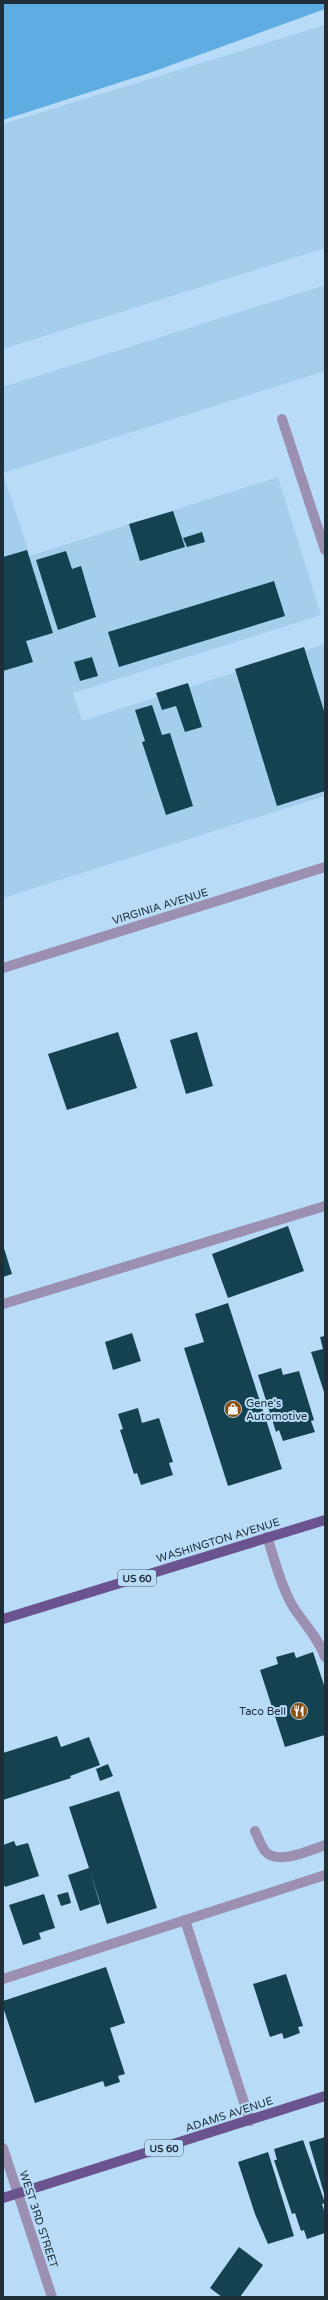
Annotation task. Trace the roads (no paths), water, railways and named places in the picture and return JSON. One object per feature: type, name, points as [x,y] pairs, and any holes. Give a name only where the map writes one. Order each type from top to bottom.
[{"type":"main road","name":"WASHINGTON AVENUE","points":[[3,1619],[325,1520]]},
{"type":"main road","name":"ADAMS AVENUE","points":[[3,2198],[325,2096]]},
{"type":"street","points":[[282,419],[325,550]]},
{"type":"street","name":"VIRGINIA AVENUE","points":[[3,968],[325,867]]},
{"type":"street","points":[[3,1304],[325,1206]]},
{"type":"street","points":[[267,1538],[284,1588],[293,1605],[321,1646],[325,1657]]},
{"type":"street","points":[[255,1831],[265,1852],[274,1856],[287,1858],[325,1845]]},
{"type":"street","points":[[3,1979],[325,1875]]},
{"type":"street","points":[[185,1920],[250,2121]]},
{"type":"street","name":"WEST 3RD STREET","points":[[3,2148],[52,2297]]},
{"type":"water","points":[[3,3],[325,3],[325,9],[152,72],[3,120]]},
{"type":"place","name":"Gene's Automotive","points":[[233,1409]]},
{"type":"place","name":"Taco Bell","points":[[299,1711]]}]
